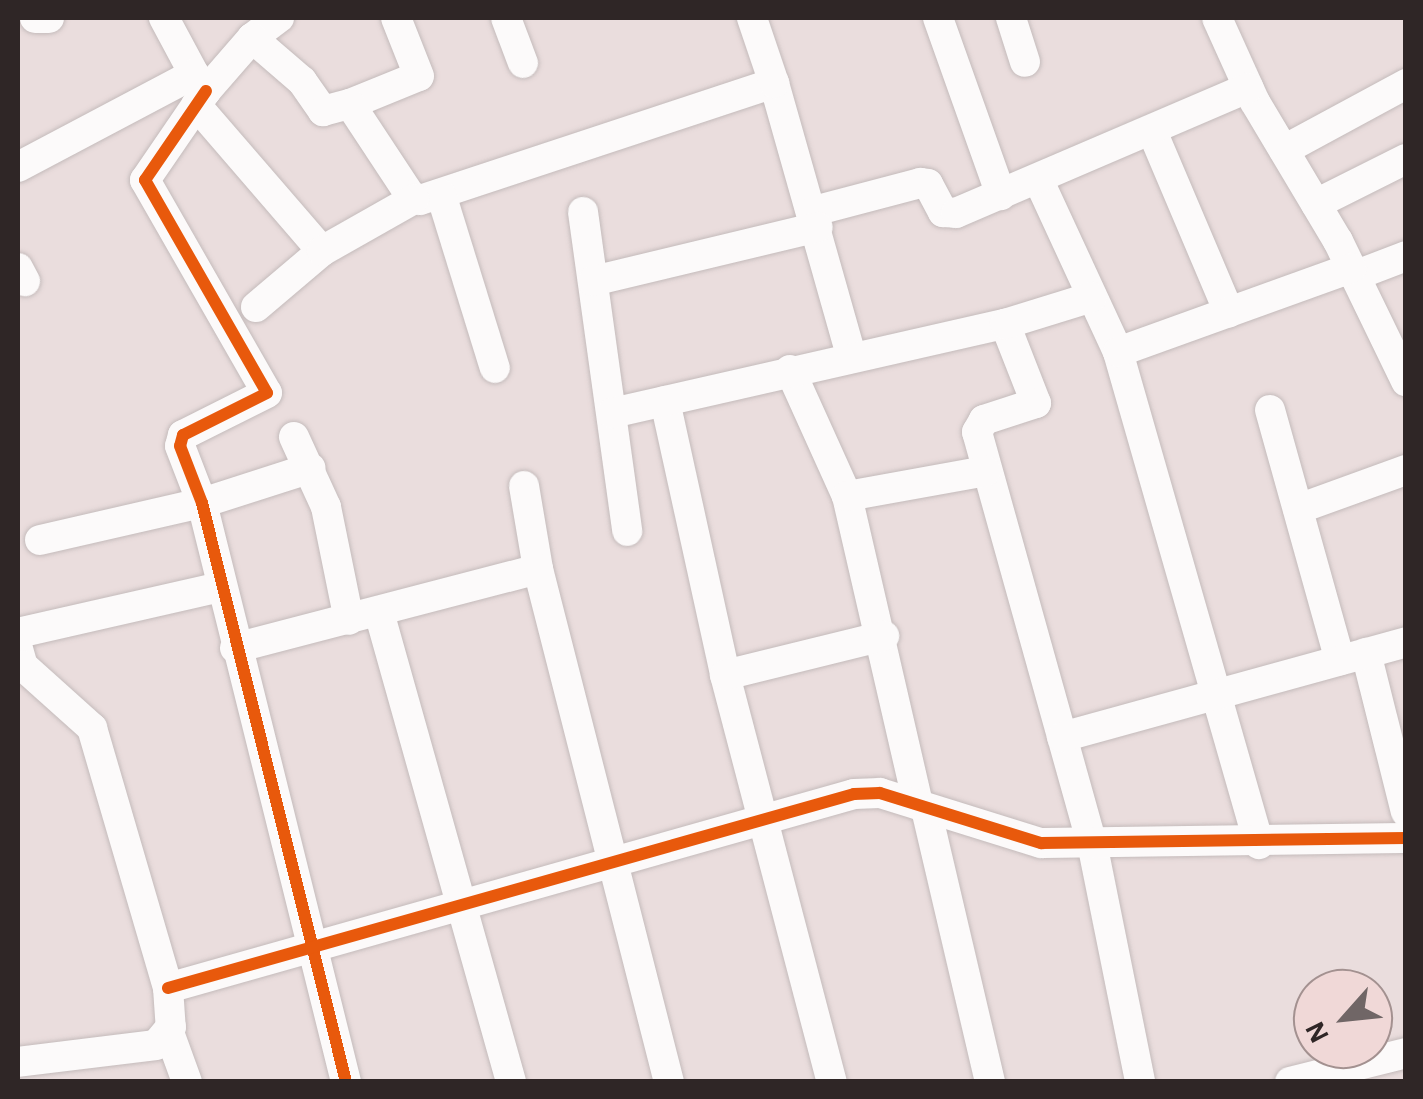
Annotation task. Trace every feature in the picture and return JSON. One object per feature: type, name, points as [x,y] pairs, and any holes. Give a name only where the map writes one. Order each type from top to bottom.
[{"type":"street","points":[[35,18],[49,18]]},
{"type":"street","points":[[164,18],[199,90],[322,251]]},
{"type":"street","points":[[279,18],[252,38],[199,90],[145,180],[267,392],[180,439],[202,502],[234,648],[346,1082]]},
{"type":"street","points":[[252,38],[302,81],[323,111],[419,76],[396,18]]},
{"type":"street","points":[[506,18],[523,63]]},
{"type":"street","points":[[752,18],[816,219],[851,356]]},
{"type":"street","points":[[938,18],[1001,196]]},
{"type":"street","points":[[1011,18],[1025,62]]},
{"type":"street","points":[[1217,18],[1248,88],[1316,204],[1406,381]]},
{"type":"street","points":[[256,307],[322,251],[427,196],[774,83]]},
{"type":"street","points":[[1284,150],[1406,84]]},
{"type":"street","points":[[593,280],[816,219],[920,183],[949,214],[1038,181],[1248,88]]},
{"type":"street","points":[[18,168],[199,90]]},
{"type":"street","points":[[350,104],[427,196],[495,368]]},
{"type":"street","points":[[1152,131],[1229,312]]},
{"type":"street","points":[[1316,204],[1406,159]]},
{"type":"street","points":[[1038,181],[1118,352],[1259,844]]},
{"type":"street","points":[[582,212],[626,531]]},
{"type":"street","points":[[1118,352],[1406,256]]},
{"type":"street","points":[[612,413],[1005,324],[1092,297]]},
{"type":"street","points":[[1005,324],[1036,404],[979,422],[986,471],[1092,842],[1140,1082]]},
{"type":"street","points":[[790,370],[847,496],[990,1082]]},
{"type":"street","points":[[665,401],[725,675],[832,1082]]},
{"type":"street","points":[[1270,410],[1298,509],[1353,657],[1400,763],[1406,812]]},
{"type":"street","points":[[294,438],[311,468],[349,620]]},
{"type":"street","points":[[40,540],[202,502],[311,468]]},
{"type":"street","points":[[1298,509],[1406,470]]},
{"type":"street","points":[[847,496],[986,471]]},
{"type":"street","points":[[524,486],[538,569],[669,1082]]},
{"type":"street","points":[[234,648],[538,569]]},
{"type":"street","points":[[18,633],[221,587]]},
{"type":"street","points":[[379,612],[510,1082]]},
{"type":"street","points":[[725,675],[884,636]]},
{"type":"street","points":[[1062,737],[1406,642]]},
{"type":"street","points":[[18,649],[32,676],[92,728],[168,988],[170,1034],[187,1082]]},
{"type":"street","points":[[168,988],[854,794],[922,806],[1030,842],[1259,844],[1406,838]]},
{"type":"street","points":[[33,1068],[156,1044],[170,1034]]},
{"type":"street","points":[[1299,1080],[1406,1053]]},
{"type":"cycle path","points":[[206,91],[145,180],[267,393],[183,435],[180,446],[202,503],[346,1082]]},
{"type":"cycle path","points":[[168,988],[854,794],[880,793],[1041,843],[1406,838]]}]
